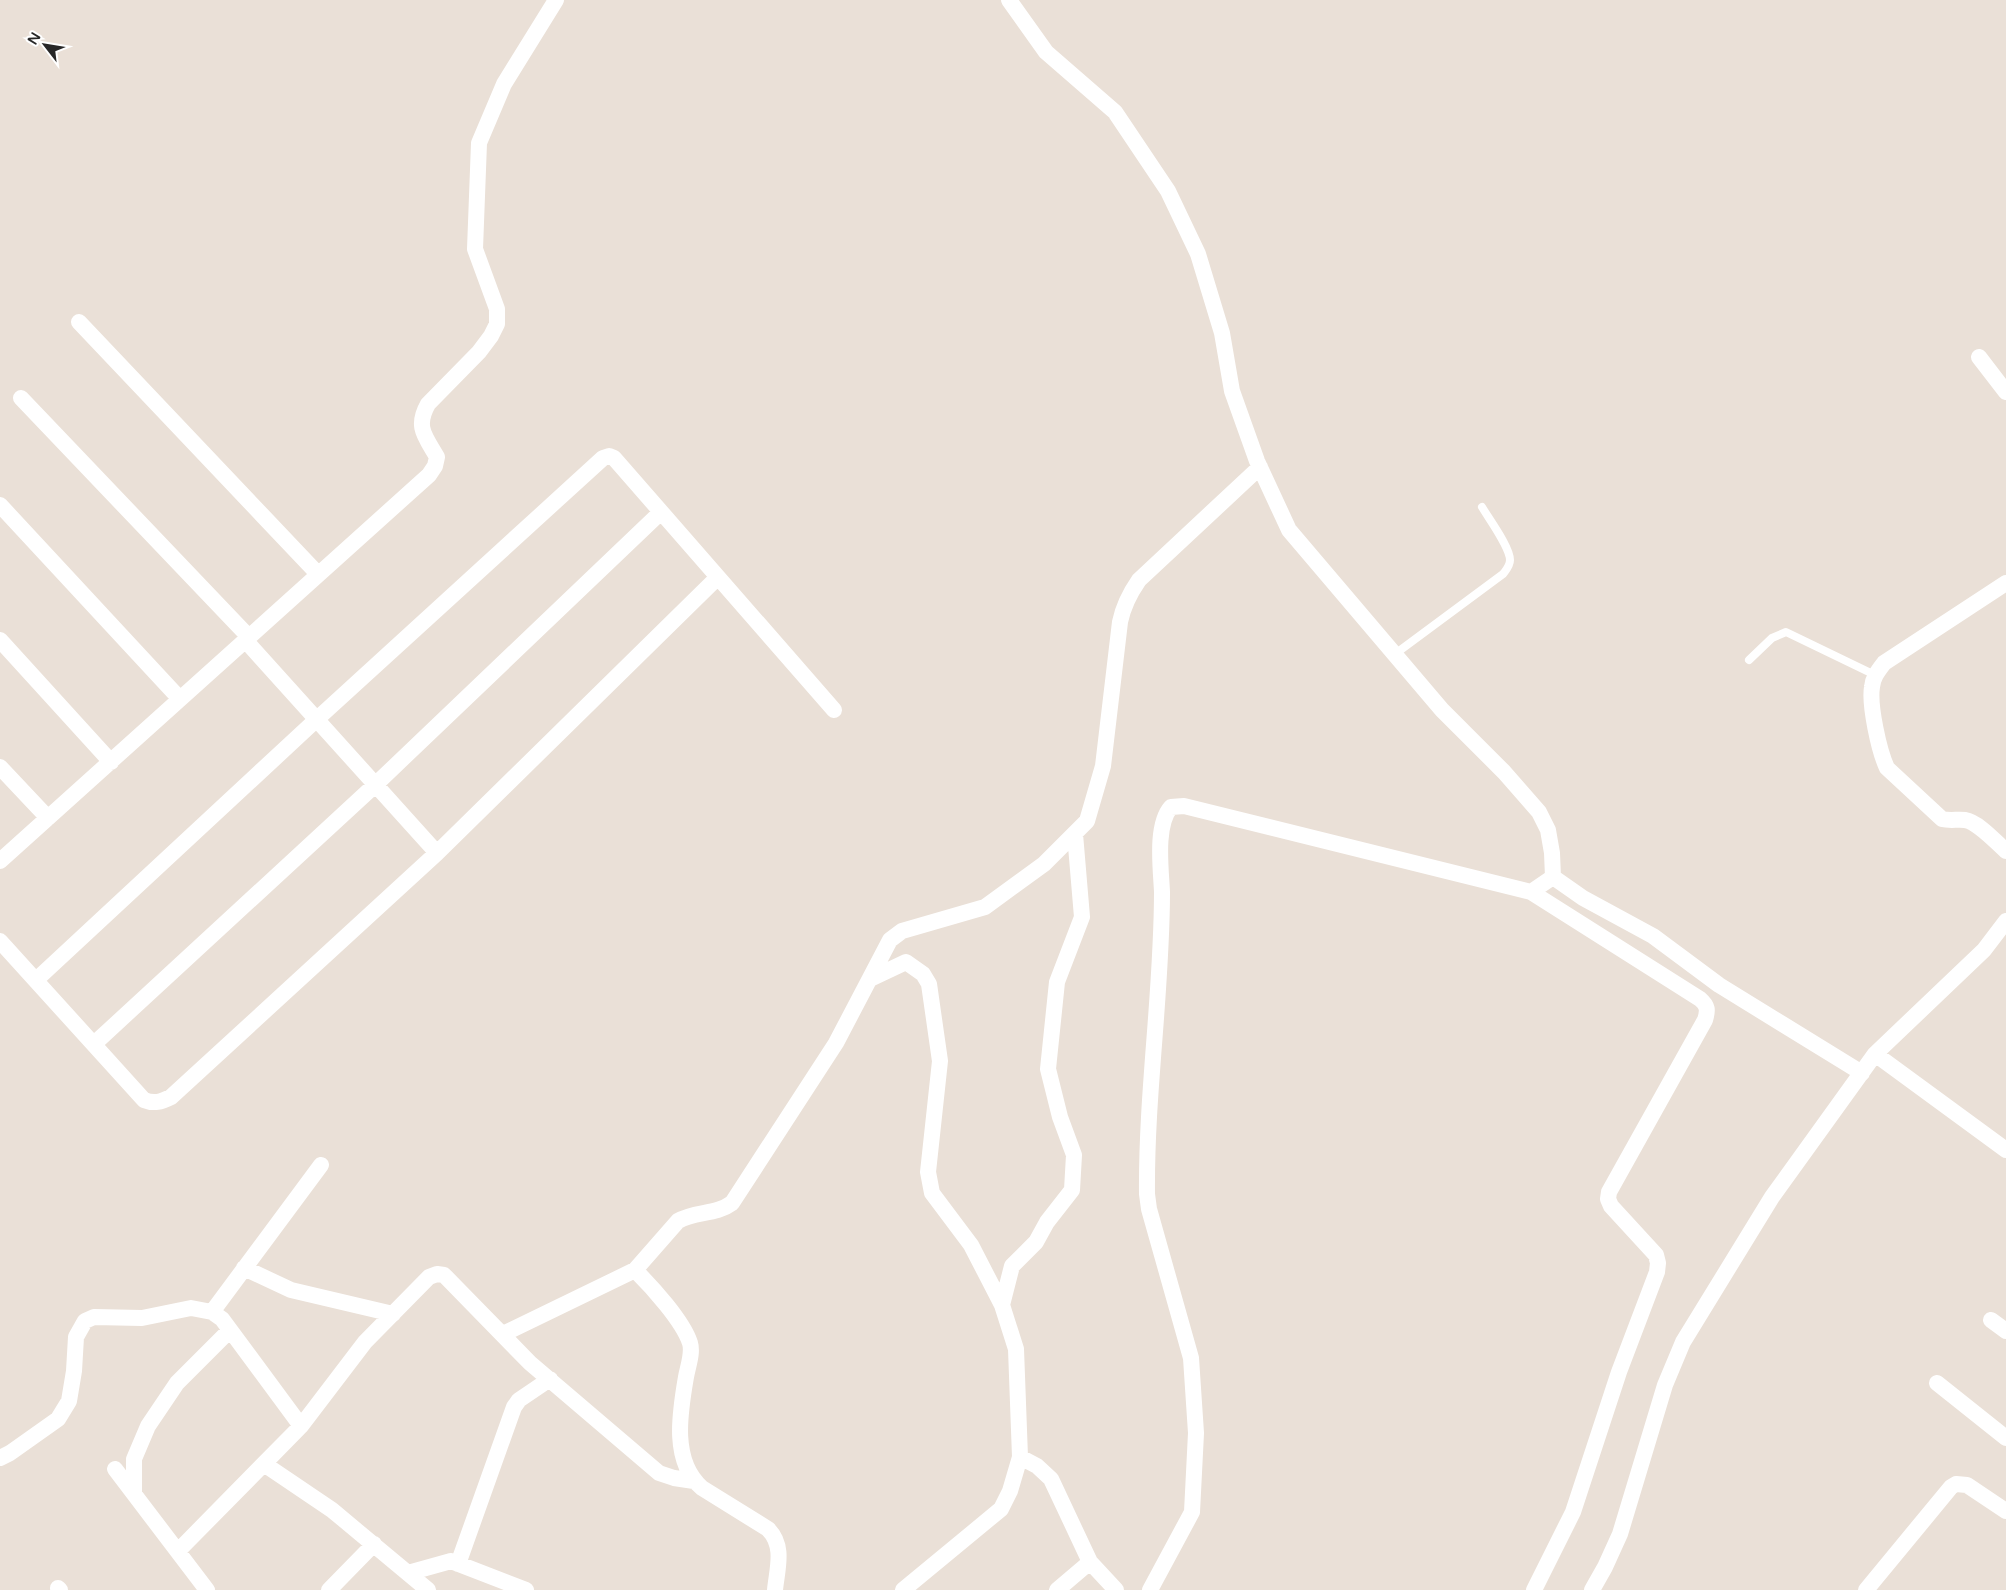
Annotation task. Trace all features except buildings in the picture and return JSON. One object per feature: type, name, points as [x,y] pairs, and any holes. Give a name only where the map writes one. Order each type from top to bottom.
[{"type":"street","points":[[0,861],[429,474],[435,466],[437,457],[421,429],[422,414],[428,404],[483,346],[497,324],[497,309],[475,249],[479,143],[504,84],[556,0]]},
{"type":"street","points":[[1009,0],[1046,52],[1115,112],[1168,192],[1198,254],[1222,333],[1232,391],[1260,467],[1288,530],[1442,710],[1504,772],[1539,812],[1548,830],[1552,853],[1553,877]]},
{"type":"street","points":[[79,322],[318,574]]},
{"type":"street","points":[[1979,357],[2006,392]]},
{"type":"street","points":[[21,398],[247,638],[437,853]]},
{"type":"street","points":[[36,980],[317,719],[603,458],[609,456],[614,458],[834,710]]},
{"type":"street","points":[[503,1334],[635,1270],[678,1221],[725,1208],[732,1203],[836,1043],[890,940],[896,934],[985,907],[1044,864],[1076,834],[1089,817],[1101,775],[1120,622],[1124,607],[1134,587],[1139,580],[1260,467]]},
{"type":"street","points":[[0,505],[180,699]]},
{"type":"street","points":[[94,1044],[376,785],[661,512]]},
{"type":"street","points":[[0,941],[144,1100],[151,1103],[161,1102],[171,1097],[437,853],[718,577]]},
{"type":"street","points":[[2006,583],[1884,663],[1875,675],[1872,688],[1872,706],[1882,758],[1886,768],[1942,819],[1953,821],[1965,820],[1975,824],[2006,851]]},
{"type":"street","points":[[0,640],[111,762]]},
{"type":"street","points":[[0,767],[48,818]]},
{"type":"street","points":[[1150,1590],[1192,1512],[1196,1433],[1191,1358],[1149,1209],[1147,1194],[1162,929],[1161,830],[1166,813],[1171,807],[1184,806],[1531,892],[1700,998],[1706,1004],[1708,1011],[1705,1020],[1609,1192],[1608,1199],[1611,1206],[1652,1248],[1658,1263],[1657,1272],[1619,1372],[1573,1512],[1534,1590]]},
{"type":"street","points":[[1002,1304],[1012,1266],[1036,1242],[1047,1222],[1072,1190],[1074,1156],[1060,1117],[1048,1069],[1057,982],[1082,917],[1076,834]]},
{"type":"street","points":[[1531,892],[1553,877]]},
{"type":"street","points":[[1553,877],[1583,898],[1653,936],[1719,984],[1862,1073]]},
{"type":"street","points":[[1592,1590],[1605,1568],[1620,1534],[1664,1385],[1683,1342],[1772,1197],[1876,1054],[1984,950],[2006,921]]},
{"type":"street","points":[[870,979],[906,962],[923,974],[929,984],[940,1061],[928,1172],[929,1184],[932,1192],[971,1246],[1002,1304],[1016,1349],[1020,1457],[1010,1491],[1001,1509],[903,1590]]},
{"type":"street","points":[[1876,1054],[2006,1150]]},
{"type":"street","points":[[212,1312],[321,1165]]},
{"type":"street","points":[[244,1268],[292,1290],[393,1314]]},
{"type":"street","points":[[635,1270],[656,1291],[686,1333],[691,1344],[679,1417],[683,1457],[688,1472],[702,1488],[768,1529],[775,1536],[779,1545],[779,1554],[774,1590]]},
{"type":"street","points":[[178,1552],[301,1426],[365,1342],[429,1277],[437,1274],[444,1275],[550,1379],[659,1473],[674,1478],[694,1481]]},
{"type":"street","points":[[0,1458],[58,1419],[69,1401],[74,1371],[76,1338],[85,1321],[94,1317],[142,1318],[191,1308],[212,1312],[222,1319],[301,1426]]},
{"type":"street","points":[[1991,1320],[2006,1331]]},
{"type":"street","points":[[134,1494],[134,1459],[148,1426],[177,1382],[229,1330]]},
{"type":"street","points":[[458,1564],[514,1407],[519,1400],[550,1379]]},
{"type":"street","points":[[1937,1382],[2006,1438]]},
{"type":"street","points":[[1020,1457],[1037,1466],[1051,1479],[1090,1562],[1116,1590]]},
{"type":"street","points":[[264,1464],[332,1510],[428,1590]]},
{"type":"street","points":[[115,1469],[208,1590]]},
{"type":"street","points":[[1866,1590],[1951,1487],[1956,1484],[1967,1485],[2006,1511]]},
{"type":"street","points":[[329,1590],[374,1544]]},
{"type":"street","points":[[408,1573],[451,1561],[526,1590]]},
{"type":"street","points":[[1057,1590],[1090,1562]]},
{"type":"lane","points":[[1395,654],[1503,574],[1507,568],[1510,562],[1508,553],[1482,507]]},
{"type":"lane","points":[[1749,660],[1772,638],[1786,632],[1875,675]]}]
